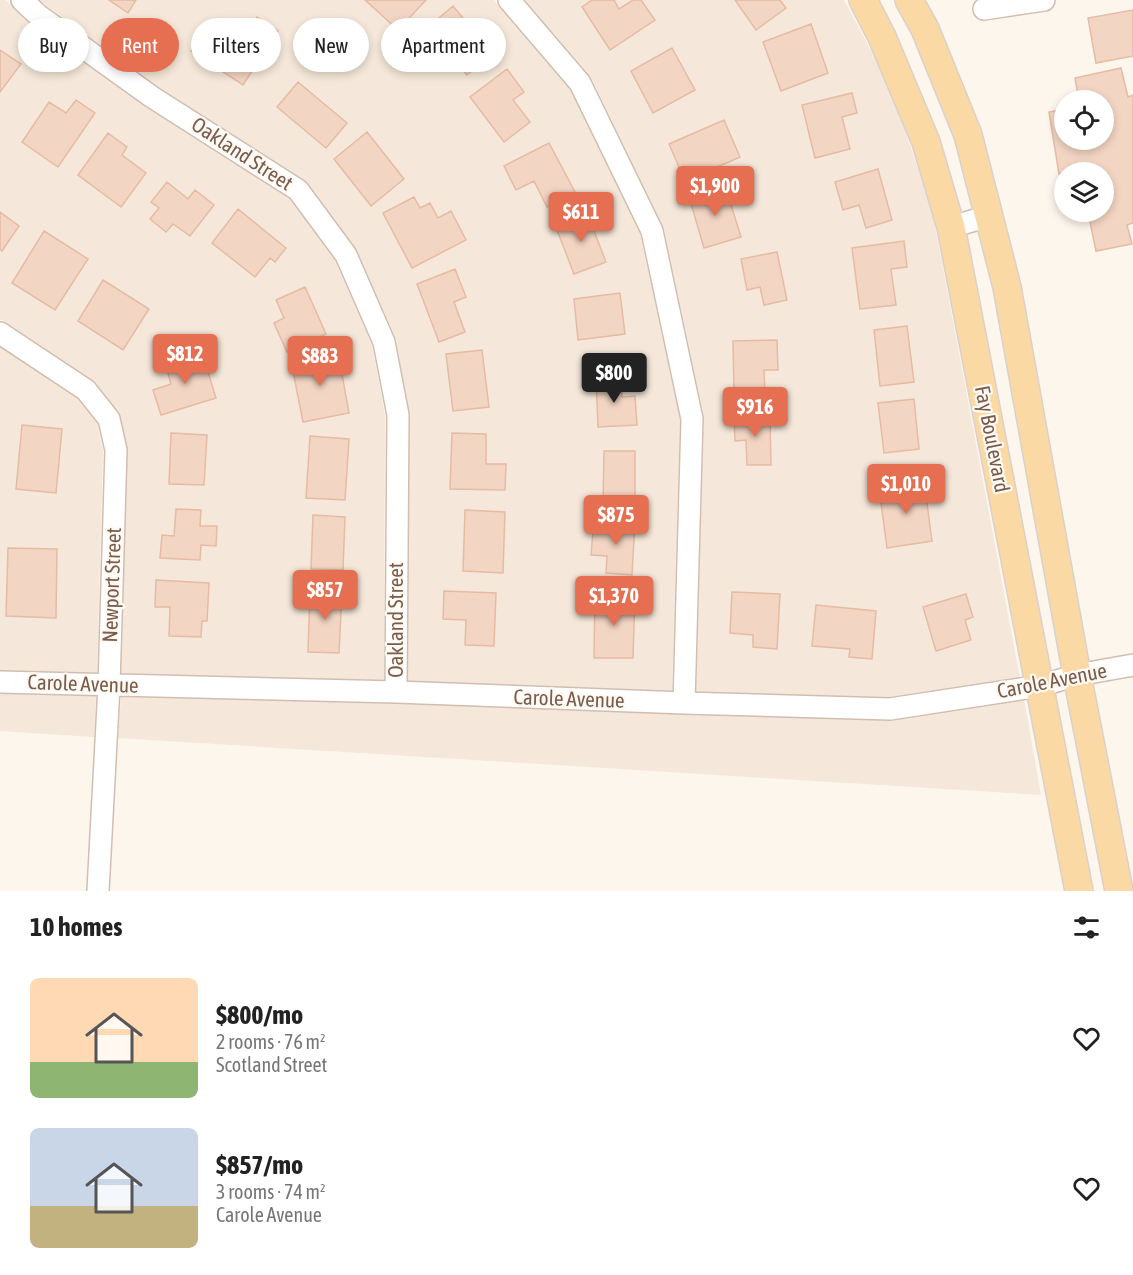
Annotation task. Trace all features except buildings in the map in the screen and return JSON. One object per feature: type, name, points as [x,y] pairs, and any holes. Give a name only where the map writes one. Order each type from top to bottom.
[{"type":"main road","name":"Fay Boulevard","points":[[863,0],[882,37],[926,142],[951,227],[1079,891]]},
{"type":"main road","name":"Fay Boulevard","points":[[909,0],[925,29],[968,135],[1007,287],[1077,675],[1119,891]]},
{"type":"street","name":"Oakland Street","points":[[22,0],[38,15],[152,97],[298,190],[346,255],[384,342],[398,415],[396,692]]},
{"type":"street","points":[[509,0],[580,83],[652,231],[692,419],[684,703]]},
{"type":"street","points":[[984,9],[1044,0]]},
{"type":"street","points":[[951,227],[988,216]]},
{"type":"street","name":"Newport Street","points":[[0,333],[86,390],[109,419],[116,450],[109,686],[98,891]]},
{"type":"street","name":"Carole Avenue","points":[[0,682],[396,692],[891,709],[1040,686],[1077,675],[1133,664]]},
{"type":"shaded area","points":[[0,0],[5,0],[25,18],[18,18],[18,72],[89,72],[89,65],[145,106],[289,197],[335,259],[372,345],[385,415],[384,681],[121,675],[127,451],[120,417],[94,382],[0,319]]},
{"type":"shaded area","points":[[39,0],[494,0],[570,89],[640,234],[680,419],[672,692],[408,681],[409,414],[396,339],[356,249],[305,181],[137,72],[179,72],[179,18],[101,18],[101,45],[89,37],[89,18],[64,18]]},
{"type":"shaded area","points":[[524,0],[844,0],[889,84],[932,209],[1020,678],[889,698],[696,693],[704,417],[664,229],[592,79]]},
{"type":"shaded area","points":[[0,346],[78,398],[97,423],[103,451],[97,675],[0,671]]},
{"type":"shaded area","points":[[0,693],[96,696],[94,737],[0,731]]},
{"type":"shaded area","points":[[121,697],[396,702],[696,715],[890,720],[1024,699],[1041,795],[118,738]]}]
